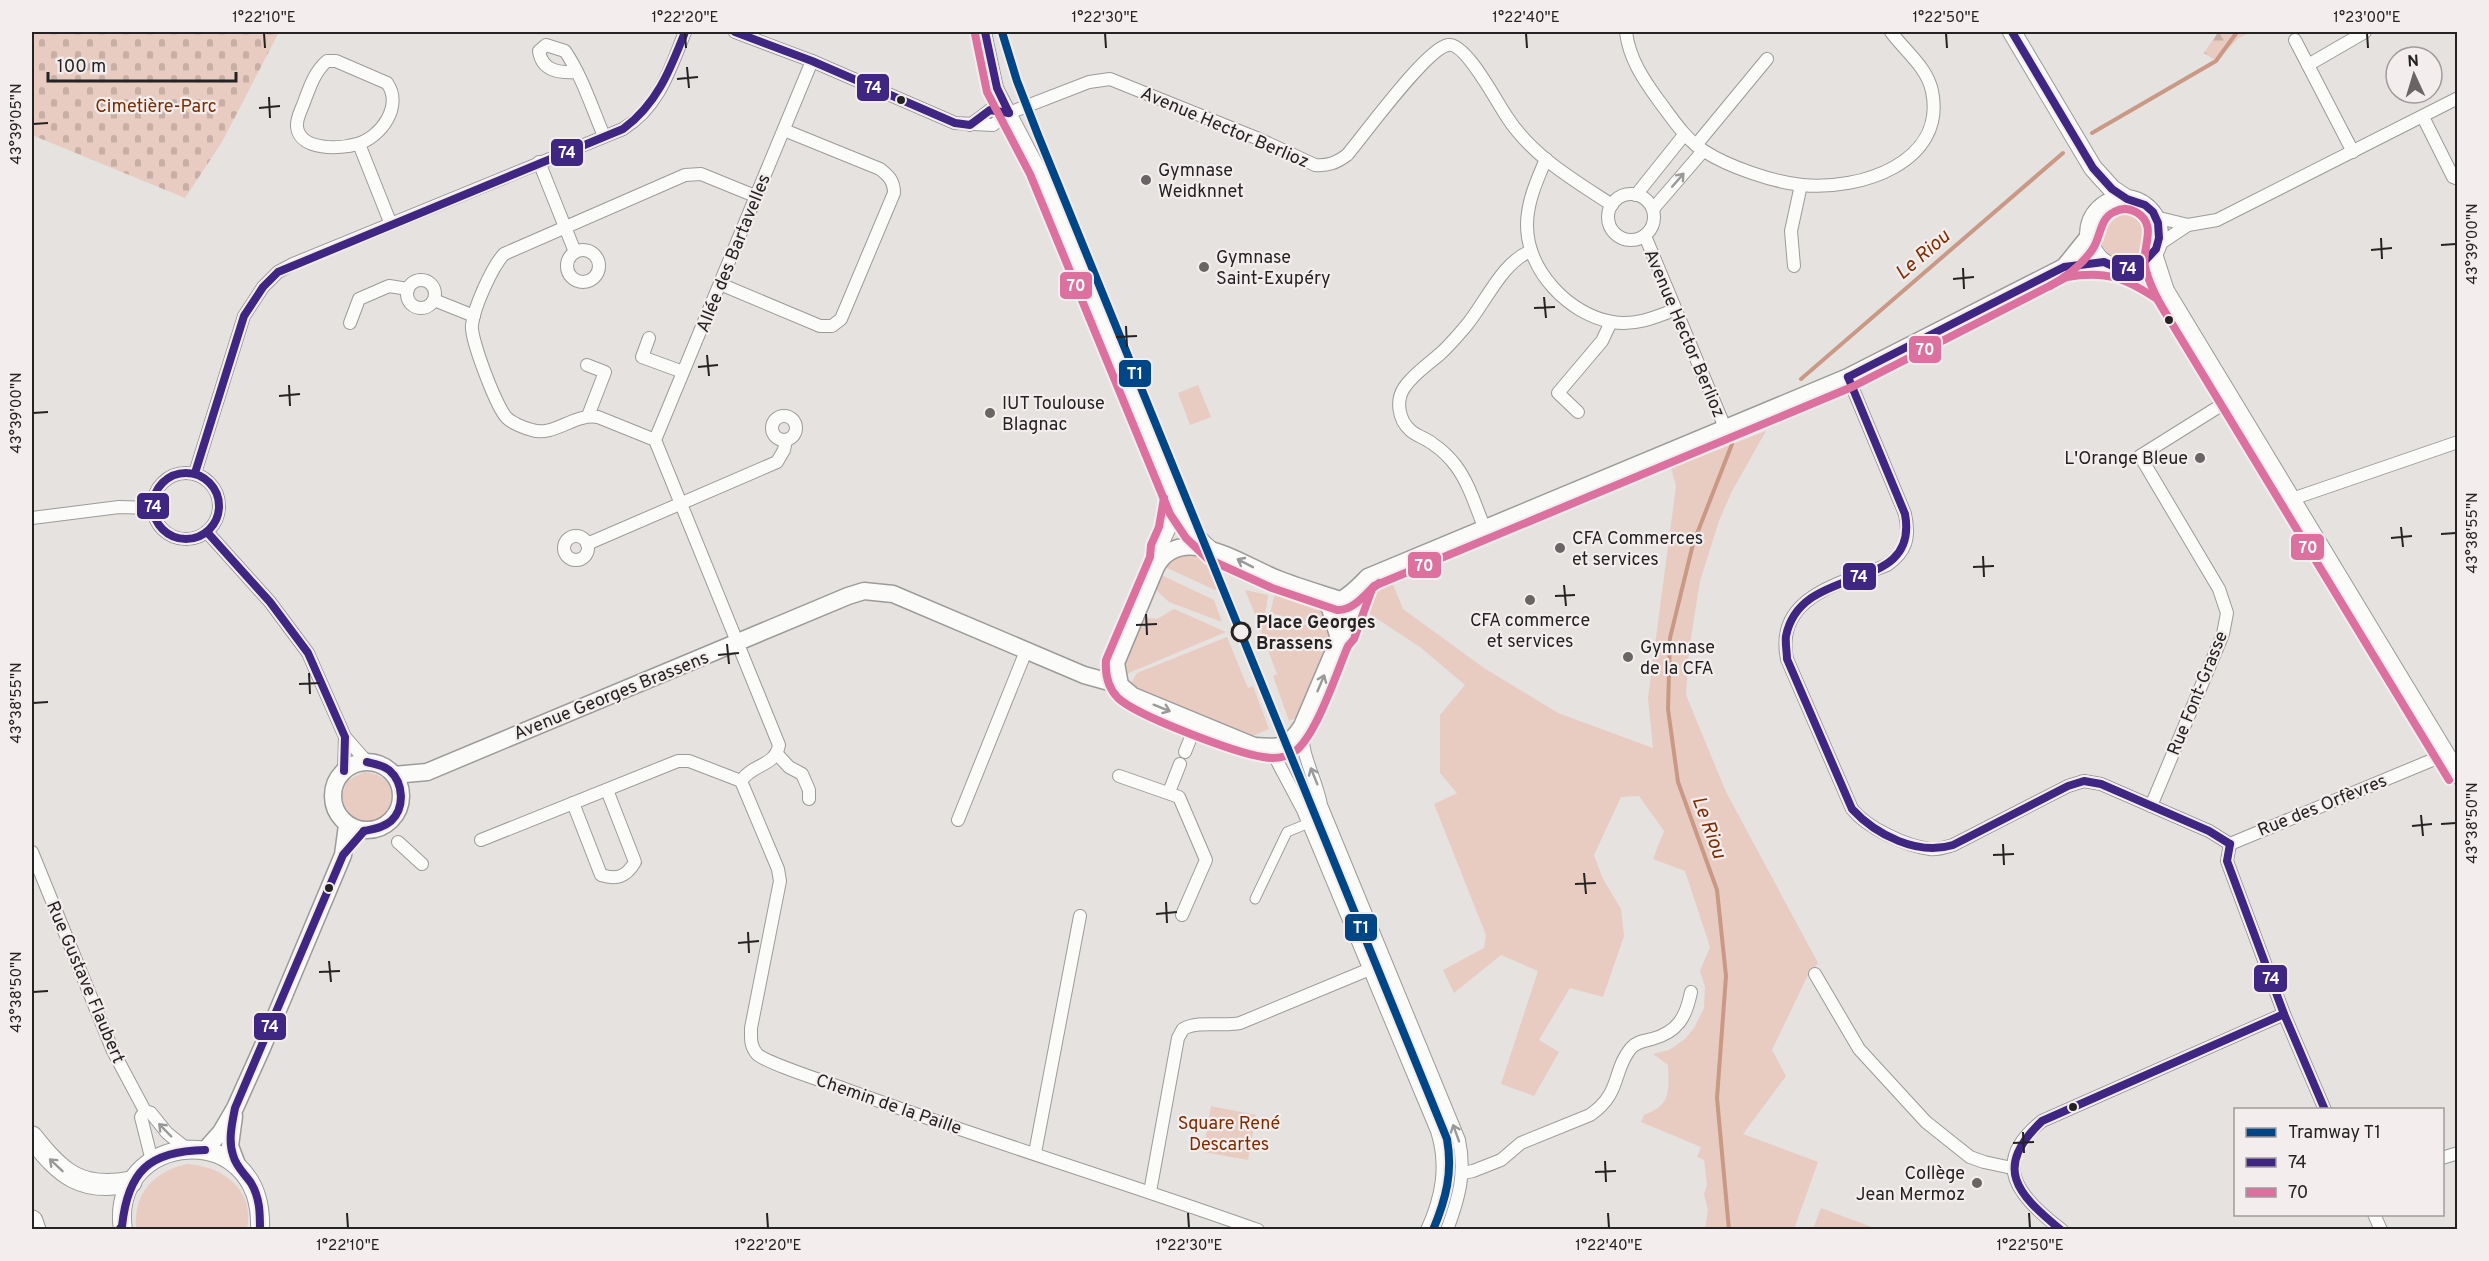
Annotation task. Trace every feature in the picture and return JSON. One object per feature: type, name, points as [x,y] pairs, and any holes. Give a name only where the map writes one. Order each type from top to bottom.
[{"type":"highway","points":[[32,1137],[58,1168],[78,1180],[98,1186],[131,1182]]},
{"type":"highway","points":[[32,1221],[35,1230]]},
{"type":"main road","points":[[2012,32],[2093,168],[2112,189],[2127,199],[2145,205],[2155,217],[2160,230],[2156,249],[2165,291],[2457,775]]},
{"type":"main road","points":[[2093,168],[2098,185],[2098,210]]},
{"type":"main road","points":[[2127,199],[2111,201],[2098,210],[2092,219],[2089,236],[2094,250],[2104,262],[2115,267],[2128,268],[2142,264],[2156,249]]},
{"type":"main road","points":[[2128,268],[2165,291]]},
{"type":"main road","points":[[121,1228],[123,1204],[131,1182],[152,1161],[168,1152],[196,1149],[222,1156],[238,1167],[252,1185],[260,1206],[260,1230]]},
{"type":"street","points":[[195,474],[244,316],[253,299],[278,272],[390,222],[623,129],[636,121],[659,92],[685,32]]},
{"type":"street","points":[[735,32],[812,61],[955,123],[995,125],[1009,113]]},
{"type":"street","points":[[985,32],[997,88],[1040,170],[1165,471],[1174,500],[1194,531],[1214,550]]},
{"type":"street","points":[[1626,32],[1636,67],[1684,135],[1700,148],[1744,170],[1801,185],[1826,186],[1876,175],[1897,167],[1914,154],[1924,142],[1932,124],[1932,91],[1926,75],[1891,32]]},
{"type":"street","points":[[2308,65],[2364,32]]},
{"type":"street","points":[[2295,40],[2353,152]]},
{"type":"street","name":"Avenue Hector Berlioz","points":[[1009,113],[1089,82],[1110,79],[1259,139],[1316,165],[1325,166],[1337,163],[1347,155],[1427,57],[1446,45],[1452,44],[1466,53],[1519,134],[1546,159],[1612,205]]},
{"type":"street","points":[[1653,209],[1767,59]]},
{"type":"street","points":[[336,60],[387,83],[393,90],[394,100],[391,112],[373,135],[359,144],[339,148],[316,146],[301,138],[297,128],[298,117],[318,68],[327,61],[336,60]]},
{"type":"street","name":"Allée des Bartavelles","points":[[655,440],[812,61]]},
{"type":"street","points":[[576,72],[604,136]]},
{"type":"street","points":[[2155,217],[2188,225],[2217,220],[2457,98]]},
{"type":"street","points":[[2423,117],[2453,177],[2457,179]]},
{"type":"street","points":[[720,284],[820,326],[832,326],[841,319],[894,193],[894,184],[889,176],[880,169],[784,130]]},
{"type":"street","points":[[1636,195],[1684,135]]},
{"type":"street","points":[[359,144],[390,222]]},
{"type":"street","points":[[1546,159],[1528,211],[1527,233],[1531,251],[1548,283],[1561,296],[1581,309],[1611,322],[1640,322],[1674,310]]},
{"type":"street","points":[[539,162],[575,252]]},
{"type":"street","points":[[482,840],[678,760],[689,761],[741,780],[748,770],[770,761],[777,754],[779,745],[775,732],[655,440],[598,417],[588,416],[539,432],[508,420],[499,407],[472,339],[471,326],[497,261],[504,254],[564,226],[685,175],[700,174],[755,196]]},
{"type":"street","points":[[1794,266],[1791,231],[1801,185]]},
{"type":"street","points":[[1636,195],[1649,203],[1653,209],[1654,219],[1645,236],[1628,240],[1613,231],[1609,223],[1612,205],[1618,198],[1636,195]]},
{"type":"street","points":[[2156,249],[2188,225]]},
{"type":"street","name":"Avenue Hector Berlioz","points":[[1645,236],[1726,430]]},
{"type":"street","points":[[2064,267],[2089,236]]},
{"type":"street","points":[[1485,529],[1464,479],[1455,465],[1444,452],[1408,429],[1403,422],[1399,405],[1401,394],[1410,381],[1444,351],[1484,304],[1506,269],[1516,259],[1531,251]]},
{"type":"street","points":[[1097,677],[1116,663],[1161,559],[1168,552],[1190,547],[1214,550],[1275,578],[1340,600],[1359,588],[1368,577],[1848,378],[2064,267],[2104,262]]},
{"type":"street","points":[[414,281],[429,282],[435,290],[434,300],[424,308],[415,308],[408,302],[408,289],[414,281]]},
{"type":"street","points":[[350,323],[359,299],[389,286],[408,289]]},
{"type":"street","points":[[434,300],[474,316]]},
{"type":"street","points":[[1578,412],[1557,393],[1602,341],[1611,322]]},
{"type":"street","points":[[649,338],[642,357],[683,372]]},
{"type":"street","points":[[587,365],[605,372],[588,416]]},
{"type":"street","points":[[1848,378],[1905,514],[1909,532],[1902,552],[1887,565],[1814,595],[1801,604],[1788,625],[1785,647],[1787,659],[1852,809],[1868,825],[1916,846],[1933,849],[1953,845],[2068,786],[2085,781],[2101,784],[2209,831],[2230,844],[2227,861],[2284,1014],[2324,1108]]},
{"type":"street","name":"Rue Font-Grasse","points":[[2151,806],[2223,634],[2226,613],[2219,589],[2140,456],[2231,399]]},
{"type":"street","points":[[588,544],[777,462],[784,450],[786,440]]},
{"type":"street","points":[[2292,499],[2457,442]]},
{"type":"street","points":[[183,473],[195,474],[210,484],[219,502],[216,521],[207,532],[193,539],[182,539],[169,535],[160,527],[153,508],[157,490],[169,477],[183,473]]},
{"type":"street","points":[[1161,559],[1161,547],[1168,530],[1174,500]]},
{"type":"street","points":[[32,518],[119,507],[153,508]]},
{"type":"street","points":[[207,532],[270,602],[308,652],[345,737],[367,762]]},
{"type":"street","points":[[1254,746],[1273,748],[1294,739],[1302,726],[1340,639],[1344,635],[1359,588]]},
{"type":"street","name":"Avenue Georges Brassens","points":[[394,775],[427,772],[864,591],[879,591],[907,599],[1084,675],[1120,685]]},
{"type":"street","points":[[1315,591],[1330,608],[1340,639]]},
{"type":"street","points":[[958,820],[1026,651]]},
{"type":"street","points":[[1116,663],[1120,685],[1133,696],[1254,746],[1276,759],[1309,823],[1440,1141],[1443,1165],[1442,1190],[1427,1230]]},
{"type":"street","points":[[1169,792],[1197,722]]},
{"type":"street","points":[[1302,726],[1303,750],[1317,784],[1321,805],[1456,1131],[1463,1173],[1457,1204],[1447,1230]]},
{"type":"street","points":[[344,771],[345,737]]},
{"type":"street","name":"Rue des Orfèvres","points":[[2230,844],[2430,761],[2444,753]]},
{"type":"street","points":[[777,754],[789,767],[802,774],[809,790],[809,799]]},
{"type":"street","points":[[367,762],[382,766],[394,775],[401,788],[401,801],[398,812],[391,821],[379,829],[364,831],[347,825],[334,808],[333,791],[344,771],[353,765],[367,762]]},
{"type":"street","name":"Avenue Georges Brassens","points":[[401,801],[427,772]]},
{"type":"street","points":[[1119,776],[1179,796],[1206,860],[1182,915]]},
{"type":"street","name":"Chemin de la Paille","points":[[741,780],[778,869],[780,881],[751,1028],[751,1044],[758,1055],[920,1116],[1258,1230]]},
{"type":"street","points":[[573,803],[601,875],[614,879],[628,873],[635,862],[607,790]]},
{"type":"street","points":[[1255,899],[1287,832],[1309,823]]},
{"type":"street","points":[[196,1149],[221,1132],[235,1108],[343,855],[347,825]]},
{"type":"street","points":[[343,855],[364,831]]},
{"type":"street","points":[[398,843],[422,864]]},
{"type":"street","name":"Rue Gustave Flaubert","points":[[32,852],[113,1051],[145,1110],[151,1113],[167,1133],[196,1149]]},
{"type":"street","points":[[1035,1153],[1080,916]]},
{"type":"street","points":[[1150,1192],[1178,1038],[1183,1029],[1194,1025],[1228,1026],[1240,1023],[1370,969]]},
{"type":"street","points":[[1815,974],[1859,1049],[1926,1122],[1970,1157],[2012,1167]]},
{"type":"street","points":[[1463,1173],[1501,1160],[1521,1143],[1590,1115],[1599,1108],[1612,1091],[1630,1048],[1639,1042],[1663,1035],[1679,1025],[1687,1009],[1691,992]]},
{"type":"street","points":[[2061,1230],[2039,1213],[2025,1198],[2018,1185],[2012,1167],[2021,1141],[2042,1121],[2284,1014]]},
{"type":"street","points":[[235,1108],[230,1146],[238,1167]]},
{"type":"street","name":"Rue Gustave Flaubert","points":[[145,1110],[141,1117],[152,1161]]},
{"type":"street","points":[[2374,1216],[2381,1230]]},
{"type":"green space","name":"Cimetière-Parc","points":[[32,32],[279,32],[222,142],[185,198],[32,135]]},
{"type":"green space","points":[[2218,32],[2250,32],[2239,38],[2216,61],[2204,53]]},
{"type":"green space","points":[[2120,207],[2130,207],[2139,211],[2147,219],[2151,233],[2147,247],[2139,255],[2130,259],[2120,259],[2111,255],[2103,247],[2099,238],[2099,228],[2103,219],[2111,211]]},
{"type":"green space","points":[[1198,385],[1211,417],[1190,425],[1178,393]]},
{"type":"green space","points":[[1766,431],[1731,493],[1719,521],[1700,581],[1689,650],[1686,695],[1726,792],[1818,963],[1807,977],[1772,1050],[1786,1076],[1743,1134],[1818,1162],[1794,1229],[1705,1229],[1708,1210],[1704,1194],[1707,1185],[1704,1160],[1697,1157],[1701,1147],[1641,1122],[1644,1115],[1664,1102],[1668,1090],[1668,1065],[1653,1054],[1669,1050],[1685,1039],[1694,1028],[1704,1008],[1705,987],[1700,971],[1710,947],[1685,871],[1653,859],[1664,831],[1639,796],[1621,797],[1594,855],[1603,879],[1621,909],[1624,936],[1603,997],[1570,988],[1539,1040],[1559,1052],[1534,1096],[1501,1084],[1538,971],[1501,955],[1454,993],[1443,970],[1484,948],[1486,935],[1434,804],[1457,793],[1440,773],[1440,715],[1465,685],[1420,647],[1365,611],[1376,591],[1392,582],[1403,609],[1484,668],[1558,713],[1653,748],[1648,698],[1676,486],[1671,468]]},
{"type":"green space","points":[[1187,552],[1207,556],[1219,588],[1215,590],[1163,566],[1171,559]]},
{"type":"green space","points":[[1159,574],[1214,600],[1222,622],[1169,602],[1154,588]]},
{"type":"green space","points":[[1277,586],[1312,599],[1329,616],[1308,622],[1270,613]]},
{"type":"green space","points":[[1245,590],[1268,595],[1265,612],[1257,619]]},
{"type":"green space","points":[[1174,609],[1226,632],[1124,675],[1124,659],[1142,617],[1157,619]]},
{"type":"green space","points":[[1272,618],[1304,625],[1331,620],[1333,638],[1301,716],[1289,721],[1273,676],[1277,674],[1258,624]]},
{"type":"green space","points":[[1227,637],[1248,688],[1253,686],[1269,729],[1248,738],[1139,693],[1130,685],[1137,673]]},
{"type":"green space","points":[[364,772],[373,773],[386,781],[391,794],[391,802],[383,817],[366,823],[349,815],[341,798],[347,781]]},
{"type":"green space","name":"Square René Descartes","points":[[1211,1106],[1256,1115],[1248,1160],[1203,1152]]},
{"type":"green space","points":[[187,1164],[213,1170],[234,1183],[246,1203],[247,1229],[136,1228],[138,1204],[148,1186],[165,1172]]},
{"type":"green space","points":[[1821,1208],[1877,1229],[1813,1229]]},
{"type":"waterway","name":"Le Riou","points":[[2092,133],[2216,61],[2237,32]]},
{"type":"waterway","name":"Le Riou","points":[[1801,379],[2063,153]]},
{"type":"waterway","name":"Le Riou","points":[[1729,1230],[1717,1098],[1726,976],[1717,890],[1678,782],[1668,709],[1670,638],[1693,544],[1732,444]]},
{"type":"tram line","name":"T1","points":[[1002,32],[1017,81],[1038,135],[1447,1139],[1449,1174],[1442,1207],[1433,1230]]},
{"type":"transit line","name":"74","points":[[195,473],[244,316],[263,287],[278,272],[623,129],[645,109],[654,97],[668,73],[685,32]]},
{"type":"transit line","name":"74","points":[[735,32],[812,61],[955,123],[970,125],[990,110],[1009,113]]},
{"type":"transit line","name":"74","points":[[985,32],[997,88],[1009,113]]},
{"type":"transit line","name":"74","points":[[1848,377],[2064,267],[2104,262],[2115,267],[2128,268],[2142,264],[2156,249],[2159,238],[2158,223],[2153,212],[2145,205],[2127,199],[2112,189],[2093,168],[2012,32]]},
{"type":"transit line","name":"70","points":[[975,34],[987,92],[1030,174],[1170,514],[1186,538],[1208,559],[1272,588],[1342,610],[1357,602],[1374,586],[1852,387],[2067,277],[2104,275],[2125,281],[2157,299],[2449,780]]},
{"type":"transit line","name":"70","points":[[2050,286],[2073,271],[2088,256],[2109,215],[2119,210],[2131,210],[2143,217],[2147,223],[2145,266],[2154,293],[2168,317]]},
{"type":"transit line","name":"74","points":[[1848,377],[1905,514],[1905,540],[1895,557],[1878,569],[1813,597],[1796,613],[1786,636],[1786,642],[1787,659],[1852,809],[1873,827],[1898,841],[1926,848],[1940,848],[1953,845],[2068,786],[2084,781],[2101,784],[2209,831],[2230,844]]},
{"type":"transit line","name":"74","points":[[186,473],[199,475],[209,483],[217,493],[219,506],[217,519],[209,529],[199,537],[186,539],[173,537],[163,529],[155,519],[153,506],[155,493],[163,483],[173,475],[186,473]]},
{"type":"transit line","name":"70","points":[[1164,498],[1159,527],[1151,545],[1150,557],[1106,660],[1106,670],[1110,685],[1118,698],[1165,724],[1232,749],[1263,757],[1279,758],[1294,752],[1310,733],[1318,718],[1348,646],[1354,639],[1372,589],[1379,583]]},
{"type":"transit line","name":"74","points":[[207,532],[270,602],[308,653],[345,737],[344,771]]},
{"type":"transit line","name":"74","points":[[364,831],[381,827],[391,821],[399,809],[401,796],[394,775],[382,766],[367,762]]},
{"type":"transit line","name":"74","points":[[260,1230],[260,1212],[256,1194],[236,1163],[232,1150],[231,1132],[235,1108],[343,855],[364,831]]},
{"type":"transit line","name":"74","points":[[2230,844],[2227,861],[2284,1014],[2324,1108]]},
{"type":"transit line","name":"74","points":[[2061,1230],[2032,1204],[2022,1192],[2016,1179],[2015,1166],[2018,1153],[2042,1121],[2284,1014]]},
{"type":"transit line","name":"74","points":[[119,1230],[122,1226],[130,1191],[136,1178],[145,1168],[169,1155],[205,1150]]},
{"type":"place","name":"Gymnase Weidknnet","points":[[1146,180]]},
{"type":"place","name":"Gymnase Saint-Exupéry","points":[[1204,267]]},
{"type":"place","name":"IUT Toulouse Blagnac","points":[[990,413]]},
{"type":"place","name":"L'Orange Bleue","points":[[2200,458]]},
{"type":"place","name":"CFA Commerces et services","points":[[1560,548]]},
{"type":"place","name":"CFA commerce et services","points":[[1530,600]]},
{"type":"place","name":"Place Georges Brassens","points":[[1241,632]]},
{"type":"place","name":"Gymnase de la CFA","points":[[1628,657]]},
{"type":"place","name":"Collège Jean Mermoz","points":[[1977,1183]]}]
